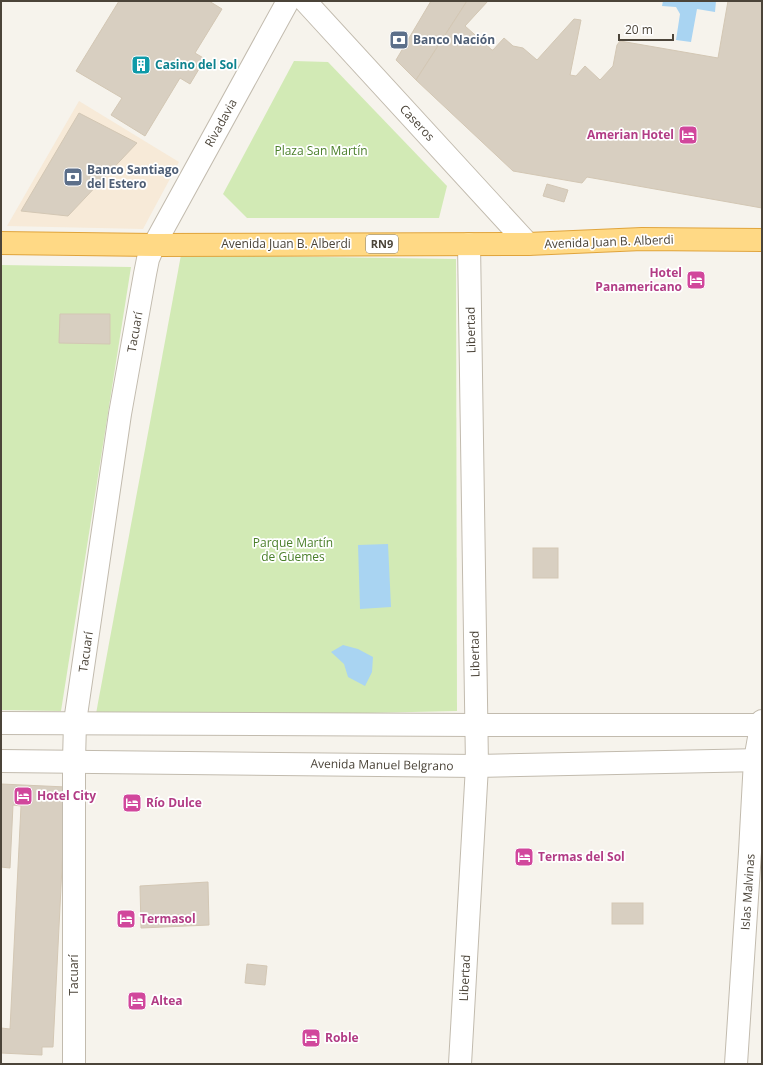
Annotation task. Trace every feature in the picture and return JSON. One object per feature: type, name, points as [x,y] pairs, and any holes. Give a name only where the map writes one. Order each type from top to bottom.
[{"type":"highway","name":"Avenida Juan B. Alberdi","points":[[1,243],[154,245],[528,244],[642,239],[762,240]]},
{"type":"street","name":"Rivadavia","points":[[154,245],[288,1]]},
{"type":"street","name":"Caseros","points":[[305,1],[528,244]]},
{"type":"street","name":"Libertad","points":[[460,1064],[477,766],[469,244]]},
{"type":"street","name":"Tacuarí","points":[[74,1064],[75,722],[120,414],[148,259],[154,245]]},
{"type":"street","points":[[1,723],[75,722],[476,725],[762,724]]},
{"type":"street","name":"Islas Malvinas","points":[[736,1064],[756,854],[758,760],[762,724]]},
{"type":"street","name":"Avenida Manuel Belgrano","points":[[1,761],[477,766],[758,760]]},
{"type":"shaded area","points":[[79,101],[179,162],[143,229],[7,226]]},
{"type":"green space","name":"Plaza San Martín","points":[[294,61],[328,62],[447,186],[439,218],[247,218],[223,194]]},
{"type":"green space","name":"Parque Martín de Güemes","points":[[181,255],[456,259],[457,711],[95,719]]},
{"type":"green space","points":[[1,265],[131,267],[61,711],[1,710]]},
{"type":"water","points":[[663,1],[716,1],[715,12],[697,9],[691,42],[676,40],[680,14],[676,7],[662,6]]},
{"type":"water","points":[[388,544],[391,607],[360,609],[358,545]]},
{"type":"water","points":[[343,645],[358,649],[373,657],[372,672],[365,686],[348,677],[344,664],[331,652]]},
{"type":"building","name":"Casino del Sol","points":[[119,1],[209,1],[222,9],[195,53],[205,59],[190,84],[180,78],[145,136],[111,115],[122,98],[76,71]]},
{"type":"building","points":[[431,1],[467,1],[416,80],[396,60]]},
{"type":"building","points":[[467,1],[488,1],[465,26],[492,50],[504,38],[513,46],[523,48],[537,60],[574,19],[581,20],[570,75],[576,76],[585,66],[600,80],[613,66],[617,45],[620,41],[718,58],[728,1],[762,1],[762,208],[587,177],[582,183],[513,171],[416,80]]},
{"type":"building","name":"Banco Santiago del Estero","points":[[79,113],[137,143],[68,216],[21,211]]},
{"type":"building","points":[[547,184],[568,190],[564,202],[543,196]]},
{"type":"building","points":[[60,314],[110,314],[110,344],[59,343]]},
{"type":"building","points":[[533,548],[558,548],[558,578],[533,578]]},
{"type":"building","points":[[1,784],[66,787],[53,1047],[42,1047],[42,1055],[1,1053],[1,1028],[10,1029],[21,806],[13,805],[10,868],[1,867]]},
{"type":"building","points":[[208,882],[209,925],[141,928],[140,886]]},
{"type":"building","points":[[612,903],[643,903],[643,924],[612,924]]},
{"type":"building","points":[[247,964],[267,966],[265,985],[245,983]]},
{"type":"place","name":"Banco Nación","points":[[399,40]]},
{"type":"place","name":"Casino del Sol","points":[[141,65]]},
{"type":"place","name":"Amerian Hotel","points":[[688,135]]},
{"type":"place","name":"Banco Santiago del Estero","points":[[73,177]]},
{"type":"place","name":"Hotel Panamericano","points":[[696,280]]},
{"type":"place","name":"Hotel City","points":[[23,796]]},
{"type":"place","name":"Río Dulce","points":[[132,803]]},
{"type":"place","name":"Termas del Sol","points":[[524,857]]},
{"type":"place","name":"Termasol","points":[[126,919]]},
{"type":"place","name":"Altea","points":[[137,1001]]},
{"type":"place","name":"Roble","points":[[311,1038]]}]
